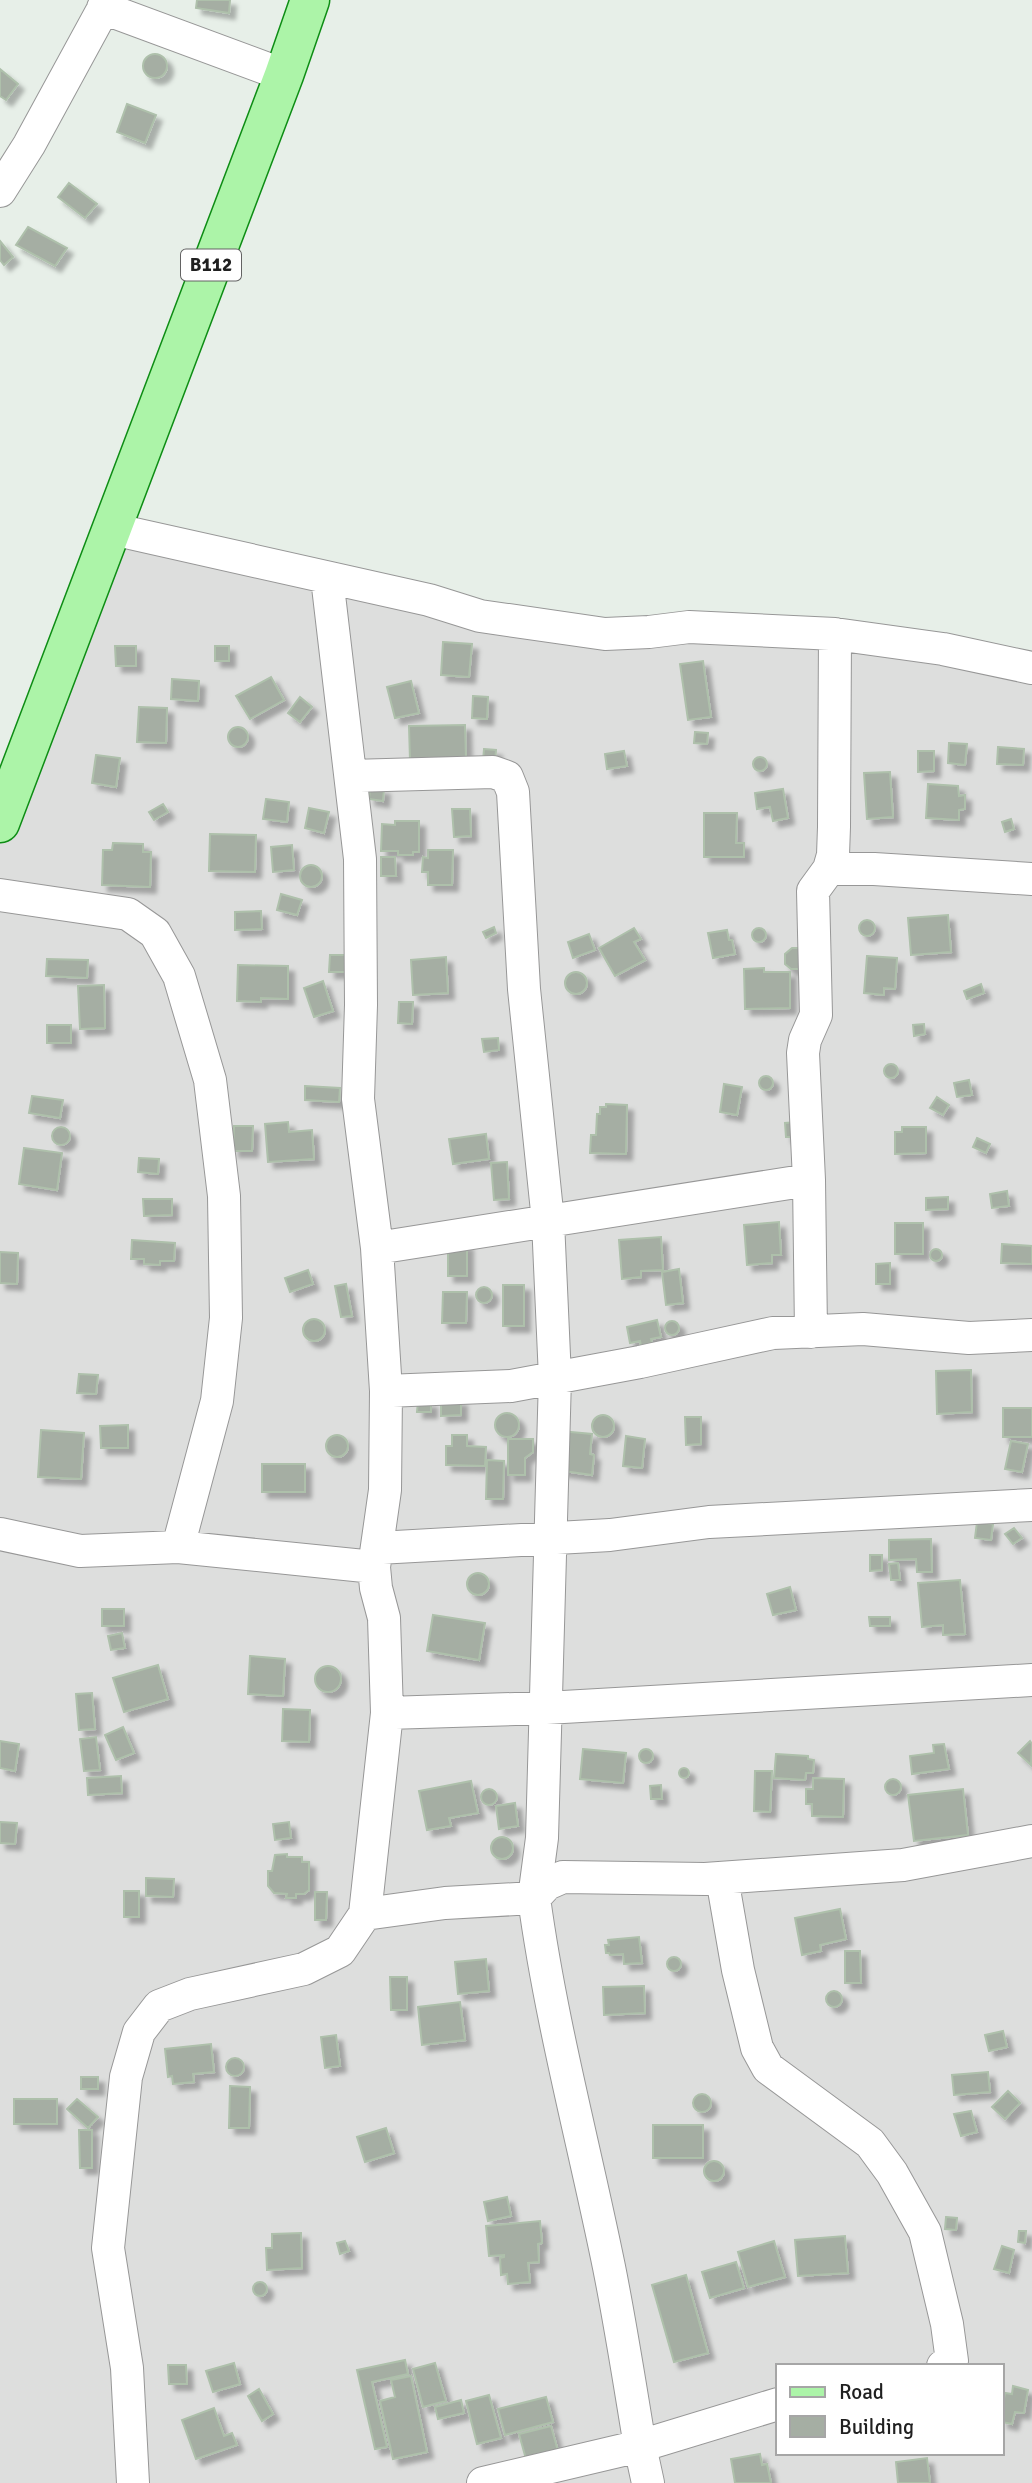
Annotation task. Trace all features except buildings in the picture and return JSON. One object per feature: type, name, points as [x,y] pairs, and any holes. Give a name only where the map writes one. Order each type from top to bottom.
[{"type":"main road","name":"B112","points":[[0,823],[284,75],[310,0]]},
{"type":"street","points":[[0,191],[29,145],[106,4],[284,75]]},
{"type":"street","points":[[112,529],[429,600],[480,616],[605,634],[688,627],[835,634],[943,649],[1032,668]]},
{"type":"street","points":[[133,2483],[127,2368],[108,2248],[126,2077],[139,2032],[159,2007],[190,1994],[304,1969],[340,1951],[365,1914],[387,1713],[384,1618],[376,1588],[376,1558],[385,1490],[386,1391],[377,1248],[358,1098],[361,1005],[360,859],[327,578]]},
{"type":"street","points":[[811,1332],[809,1180],[803,1053],[805,1040],[816,1015],[813,891],[829,869],[834,846],[835,634]]},
{"type":"street","points":[[351,776],[493,772],[507,777],[513,792],[524,989],[548,1221],[555,1378],[542,1838],[534,1898],[547,1981],[609,2267],[648,2483]]},
{"type":"street","points":[[829,869],[874,869],[1032,879]]},
{"type":"street","points":[[0,895],[128,914],[155,933],[179,976],[210,1080],[224,1196],[226,1318],[217,1401],[178,1547]]},
{"type":"street","points":[[377,1248],[809,1180]]},
{"type":"street","points":[[386,1391],[511,1386],[773,1333],[863,1329],[969,1338],[1032,1335]]},
{"type":"street","points":[[0,1534],[80,1551],[178,1547],[376,1558],[610,1535],[709,1522],[1032,1505]]},
{"type":"street","points":[[387,1713],[546,1708],[1032,1680]]},
{"type":"street","points":[[365,1914],[445,1903],[534,1898],[547,1884],[563,1877],[722,1878],[903,1865],[1032,1841]]},
{"type":"street","points":[[722,1878],[738,1970],[757,2048],[768,2068],[870,2143],[892,2173],[925,2232],[947,2324],[952,2361],[947,2364]]},
{"type":"street","points":[[483,2483],[640,2445],[776,2405]]},
{"type":"shaded area","points":[[112,529],[649,632],[1032,668],[1032,2483],[0,2483],[0,823]]}]
